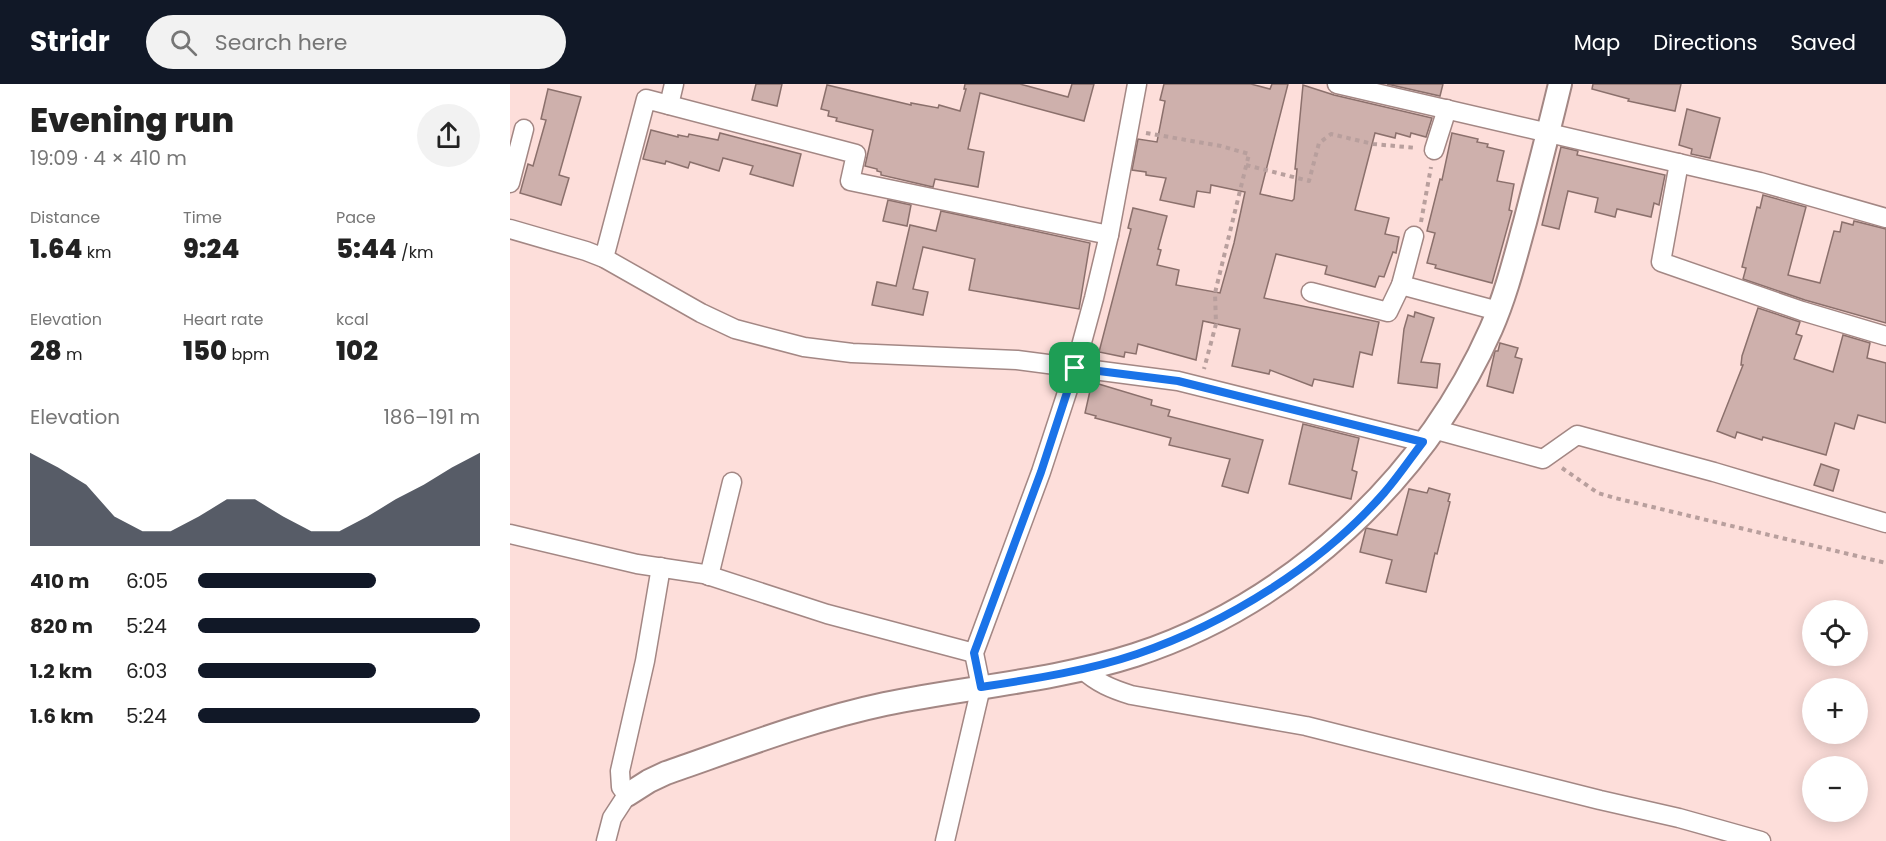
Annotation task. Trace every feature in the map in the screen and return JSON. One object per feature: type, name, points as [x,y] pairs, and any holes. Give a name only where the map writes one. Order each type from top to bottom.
[{"type":"street","points":[[669,105],[674,84]]},
{"type":"street","points":[[945,841],[981,687],[974,653],[1041,472],[1075,368],[1108,235],[1137,84]]},
{"type":"street","points":[[1337,84],[1389,90],[1447,109],[1771,184],[1886,218]]},
{"type":"street","points":[[606,841],[612,818],[627,795],[666,773],[826,719],[887,704],[1082,669],[1138,654],[1205,626],[1274,586],[1321,551],[1363,515],[1384,493],[1428,436],[1466,378],[1491,330],[1512,270],[1560,84]]},
{"type":"street","points":[[604,258],[646,99],[856,154],[850,181],[1108,235]]},
{"type":"street","points":[[1434,150],[1447,109]]},
{"type":"street","points":[[510,183],[524,129]]},
{"type":"street","points":[[1679,163],[1661,262],[1802,311],[1886,336]]},
{"type":"street","points":[[510,229],[604,258],[701,313],[727,325],[767,339],[804,348],[852,353],[1017,360],[1145,375],[1543,459],[1577,435],[1714,472],[1886,524]]},
{"type":"street","points":[[1311,292],[1388,312],[1401,285],[1414,236]]},
{"type":"street","points":[[1401,285],[1498,311]]},
{"type":"street","points":[[709,576],[732,482]]},
{"type":"street","points":[[510,534],[626,562],[709,576],[827,614],[974,653]]},
{"type":"street","points":[[627,795],[621,788],[620,771],[645,661],[661,567]]},
{"type":"street","points":[[1082,669],[1094,680],[1131,695],[1305,726],[1679,818],[1761,841]]},
{"type":"path","points":[[1128,130],[1221,146],[1249,154],[1215,293],[1216,324],[1199,386]]},
{"type":"path","points":[[1246,165],[1309,181],[1318,143],[1331,134],[1373,144],[1434,150],[1428,190],[1420,224],[1414,236]]},
{"type":"path","points":[[1543,459],[1556,463],[1598,493],[1886,563]]},
{"type":"building","points":[[756,84],[782,84],[777,106],[752,100]]},
{"type":"building","points":[[965,84],[1020,84],[1068,97],[1072,84],[1094,84],[1084,121],[980,93],[968,149],[984,152],[978,187],[935,179],[933,187],[881,175],[877,169],[865,166],[873,130],[836,121],[837,118],[828,116],[829,111],[821,109],[827,85],[911,105],[911,103],[938,108],[939,105],[960,111],[966,89],[964,89]]},
{"type":"building","points":[[1164,84],[1251,84],[1270,89],[1272,84],[1288,84],[1260,194],[1292,201],[1297,169],[1295,169],[1303,85],[1334,95],[1432,118],[1426,137],[1411,133],[1410,137],[1396,133],[1395,138],[1375,133],[1355,210],[1389,218],[1385,234],[1399,237],[1396,253],[1393,252],[1384,277],[1379,276],[1375,287],[1325,274],[1327,266],[1276,254],[1264,298],[1379,322],[1372,355],[1360,352],[1353,387],[1314,379],[1312,386],[1270,370],[1269,374],[1232,366],[1240,329],[1203,321],[1196,360],[1138,344],[1136,354],[1125,352],[1124,357],[1099,352],[1131,229],[1128,228],[1133,208],[1167,216],[1158,249],[1161,250],[1157,265],[1179,270],[1176,285],[1220,293],[1234,243],[1245,192],[1211,185],[1210,193],[1197,191],[1194,207],[1160,200],[1166,178],[1132,170],[1138,139],[1157,142],[1165,101],[1160,100]]},
{"type":"building","points":[[1387,84],[1443,84],[1440,96]]},
{"type":"building","points":[[1593,84],[1681,84],[1675,111],[1628,101],[1629,99],[1592,89]]},
{"type":"building","points":[[548,89],[581,97],[559,175],[569,178],[561,205],[520,193],[528,164],[533,166],[546,120],[541,119]]},
{"type":"building","points":[[1687,109],[1720,118],[1710,158],[1691,154],[1692,149],[1679,145]]},
{"type":"building","points":[[651,130],[678,137],[678,135],[688,137],[689,134],[718,140],[720,133],[801,154],[793,186],[750,174],[753,166],[723,158],[719,171],[690,162],[688,168],[666,161],[665,164],[643,159]]},
{"type":"building","points":[[1452,133],[1478,139],[1477,142],[1488,144],[1487,147],[1504,151],[1497,181],[1514,184],[1509,210],[1512,211],[1492,283],[1435,268],[1436,265],[1427,263],[1435,233],[1427,231],[1440,179],[1442,180]]},
{"type":"building","points":[[1561,147],[1578,151],[1577,155],[1665,175],[1659,205],[1654,203],[1651,217],[1617,209],[1615,217],[1595,212],[1598,198],[1568,191],[1559,229],[1542,225]]},
{"type":"building","points":[[1763,195],[1806,207],[1788,275],[1820,283],[1834,231],[1840,232],[1842,222],[1853,225],[1854,221],[1886,229],[1886,323],[1805,300],[1743,279],[1746,268],[1742,267],[1757,207],[1760,208]]},
{"type":"building","points":[[888,200],[911,205],[907,226],[883,221]]},
{"type":"building","points":[[941,211],[1090,243],[1079,309],[969,290],[975,259],[923,247],[913,289],[928,292],[923,315],[872,305],[877,282],[896,286],[910,225],[936,231]]},
{"type":"building","points":[[1758,308],[1800,322],[1796,334],[1802,336],[1794,359],[1833,372],[1843,335],[1870,343],[1867,358],[1886,363],[1886,423],[1858,415],[1854,429],[1835,423],[1826,455],[1763,437],[1762,440],[1737,432],[1735,438],[1717,431],[1743,365],[1741,365],[1742,356]]},
{"type":"building","points":[[1415,312],[1434,318],[1421,362],[1440,364],[1437,388],[1398,383],[1404,329],[1408,315],[1414,317]]},
{"type":"building","points":[[1500,343],[1518,348],[1515,357],[1522,359],[1513,393],[1487,386],[1495,351],[1498,351]]},
{"type":"building","points":[[1092,382],[1152,400],[1151,405],[1170,410],[1168,416],[1263,440],[1248,493],[1222,486],[1230,459],[1169,445],[1171,438],[1095,418],[1096,416],[1085,413]]},
{"type":"building","points":[[1303,424],[1359,438],[1352,470],[1357,472],[1351,499],[1289,484]]},
{"type":"building","points":[[1821,464],[1839,470],[1833,491],[1814,485]]},
{"type":"building","points":[[1429,488],[1450,494],[1448,501],[1450,502],[1426,592],[1386,583],[1392,560],[1360,552],[1366,528],[1397,535],[1409,489],[1427,493]]},
{"type":"route","points":[[1075,368],[1145,375],[1178,381],[1423,442],[1384,493],[1363,515],[1305,564],[1238,609],[1205,626],[1138,654],[1082,669],[981,687],[974,653],[1041,472],[1075,368]]}]
